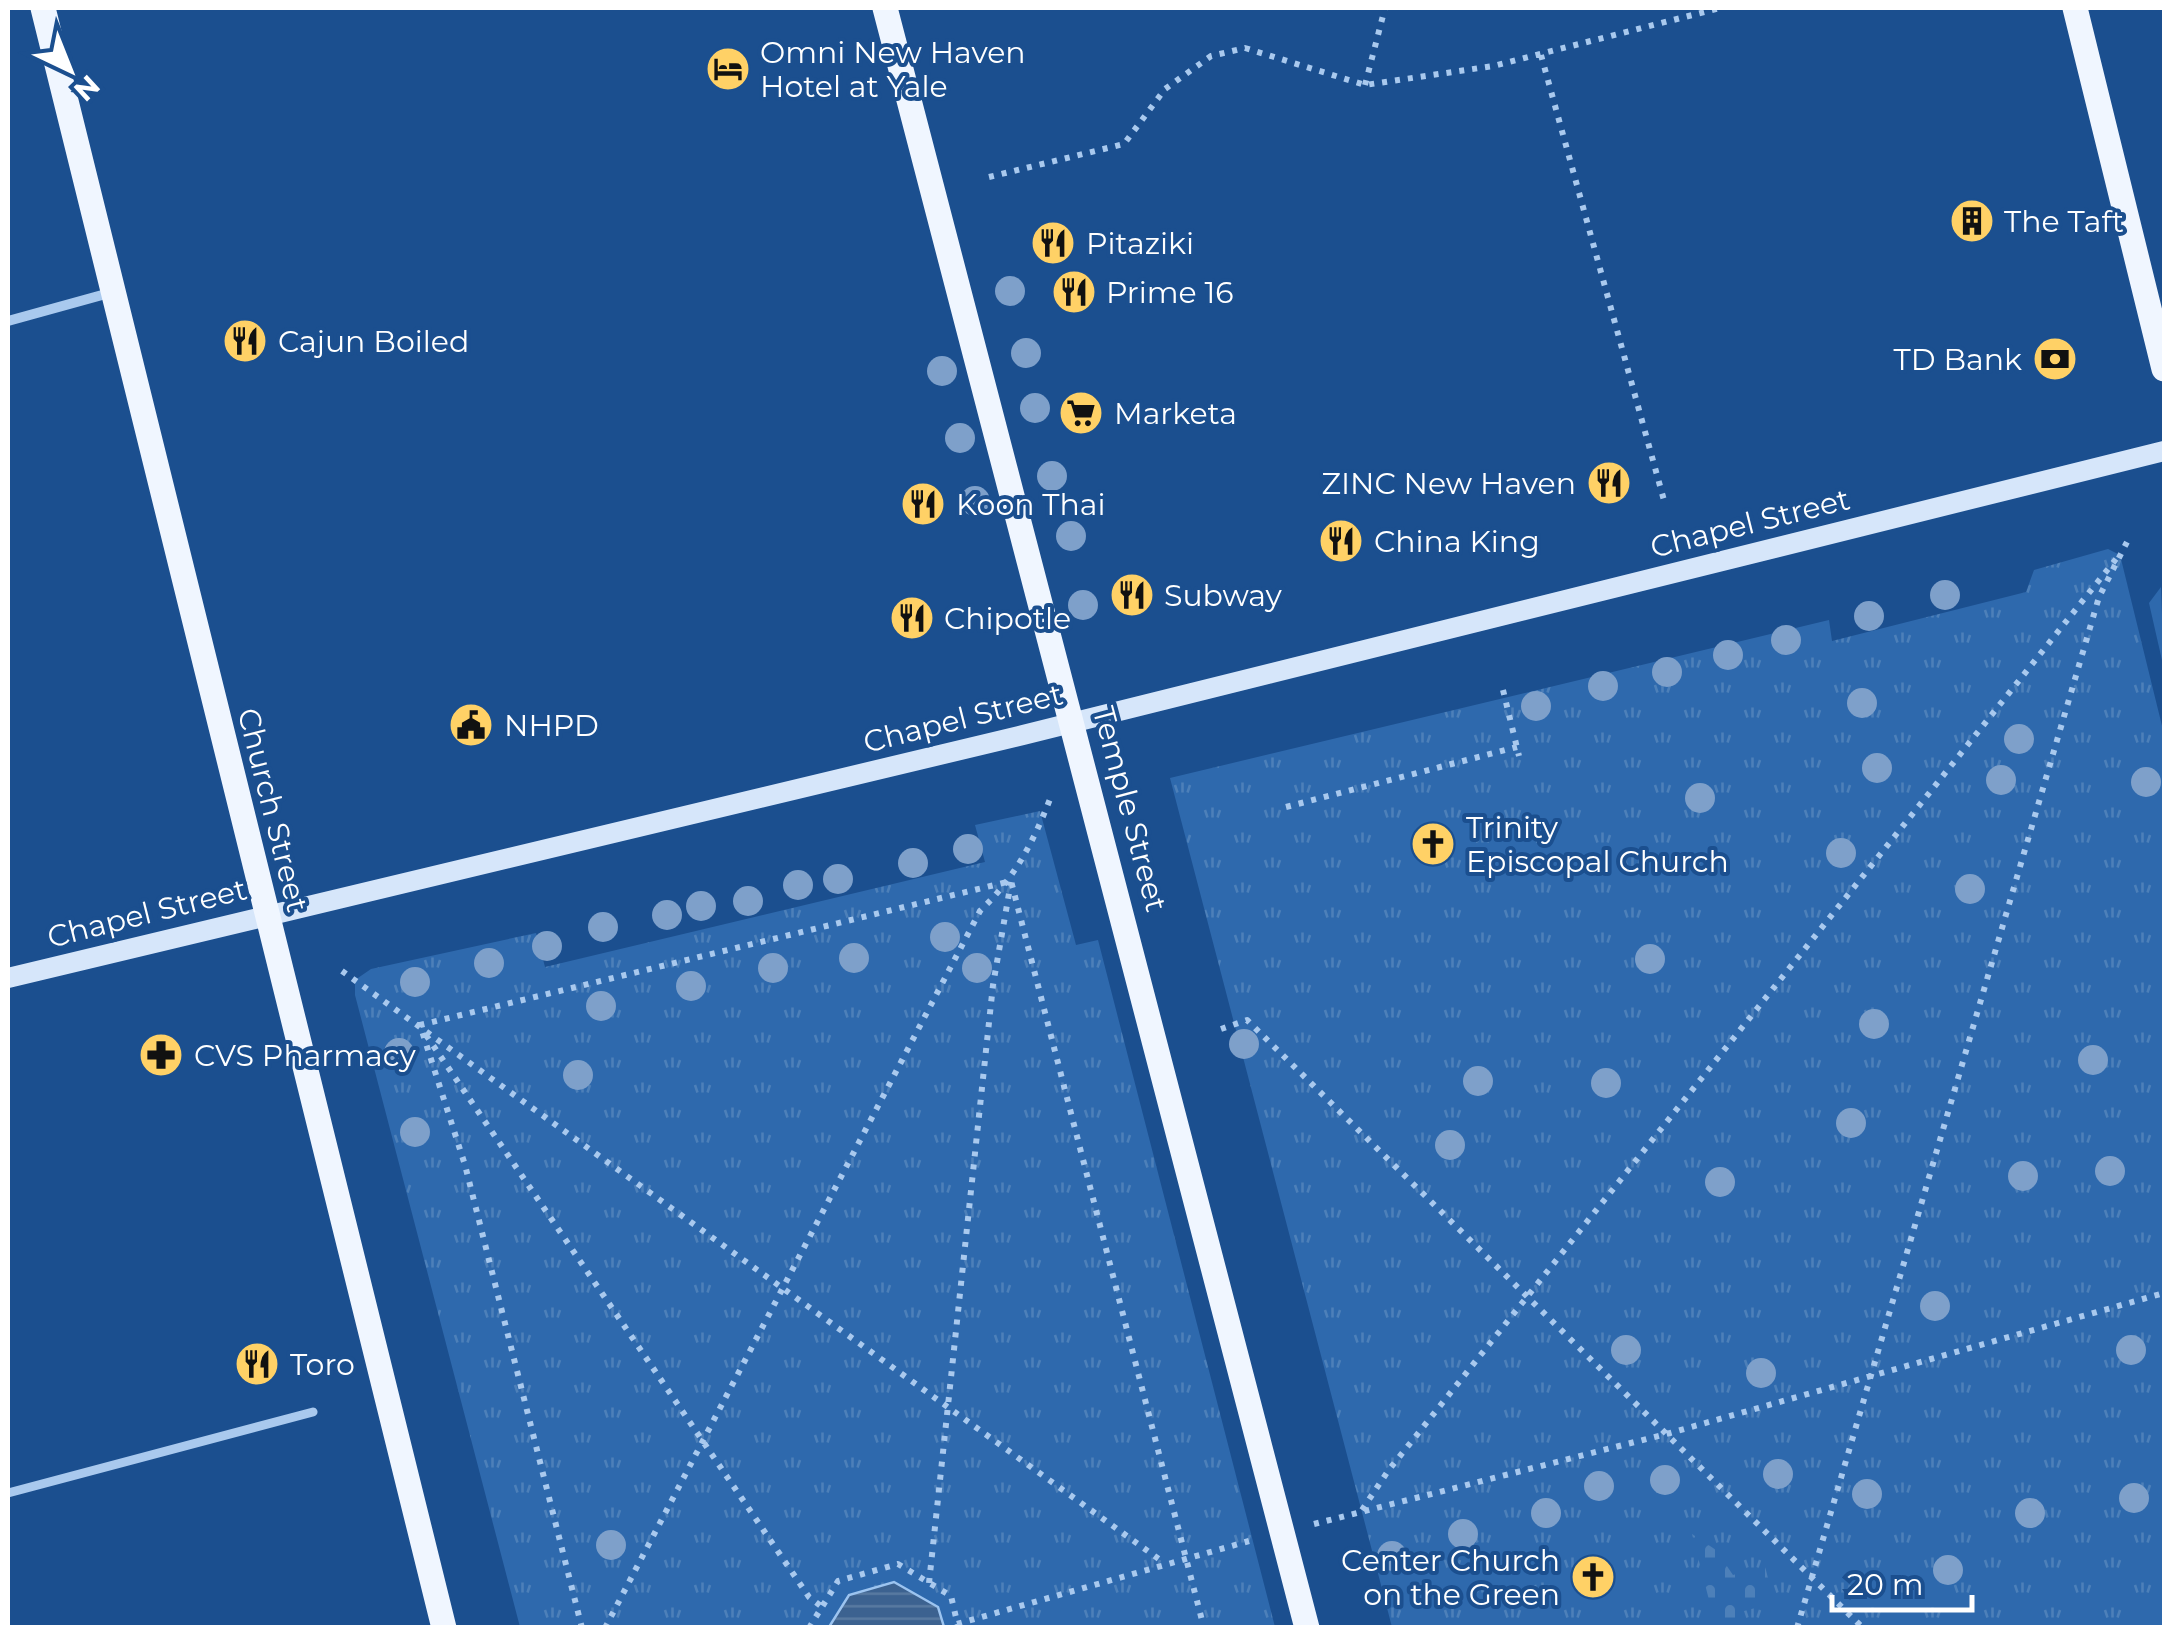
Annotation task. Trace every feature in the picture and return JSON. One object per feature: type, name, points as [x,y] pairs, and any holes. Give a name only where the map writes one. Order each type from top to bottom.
[{"type":"main road","name":"Church Street","points":[[43,8],[444,1628]]},
{"type":"main road","name":"Temple Street","points":[[885,8],[1074,722],[1306,1628]]},
{"type":"main road","points":[[2075,8],[2164,369]]},
{"type":"main road","name":"Chapel Street","points":[[8,978],[1074,722],[2164,450]]},
{"type":"street","points":[[8,321],[114,292]]},
{"type":"street","points":[[8,1493],[313,1412]]},
{"type":"path","points":[[1365,84],[1385,8]]},
{"type":"path","points":[[989,177],[1124,144],[1165,88],[1211,56],[1245,48],[1280,55],[1365,84],[1541,55],[1720,8]]},
{"type":"path","points":[[1541,55],[1665,504]]},
{"type":"path","points":[[1362,1511],[1388,1472],[2130,538]]},
{"type":"path","points":[[1797,1628],[2099,597],[2116,560]]},
{"type":"path","points":[[1286,807],[1518,752],[1502,690]]},
{"type":"path","points":[[605,1628],[980,911],[1011,881],[1029,853],[1050,799]]},
{"type":"path","points":[[420,1025],[1011,881]]},
{"type":"path","points":[[929,1583],[992,985],[1011,881]]},
{"type":"path","points":[[1011,881],[1204,1628]]},
{"type":"path","points":[[342,971],[1164,1562]]},
{"type":"path","points":[[1220,1029],[1246,1020],[1670,1434],[1862,1628]]},
{"type":"path","points":[[420,1025],[809,1597],[822,1607]]},
{"type":"path","points":[[420,1025],[465,1165],[582,1628]]},
{"type":"path","points":[[1322,1522],[1670,1434],[2164,1293]]},
{"type":"path","points":[[808,1628],[838,1581],[898,1564],[950,1596],[958,1626],[1124,1578],[1164,1562],[1250,1541]]},
{"type":"green space","points":[[2108,549],[2120,555],[2164,734],[2164,1627],[1392,1627],[1170,778],[1829,620],[1832,641],[2026,592],[2034,570]]},
{"type":"green space","points":[[2161,587],[2164,669],[2149,603]]},
{"type":"green space","points":[[1040,811],[1076,945],[1098,940],[1275,1627],[520,1627],[355,995],[355,980],[371,969],[536,933],[545,967],[985,862],[975,825]]},
{"type":"green space","points":[[1692,1534],[1716,1550],[1733,1575],[1765,1566],[1774,1603],[1744,1611],[1744,1627],[1716,1627]]},
{"type":"shaded area","points":[[894,1582],[938,1607],[944,1627],[829,1627],[849,1595]]},
{"type":"place","name":"Omni New Haven Hotel at Yale","points":[[728,69]]},
{"type":"place","name":"The Taft","points":[[1972,221]]},
{"type":"place","name":"Pitaziki","points":[[1053,243]]},
{"type":"place","name":"Prime 16","points":[[1074,292]]},
{"type":"place","name":"Cajun Boiled","points":[[245,341]]},
{"type":"place","name":"TD Bank","points":[[2055,359]]},
{"type":"place","name":"Marketa","points":[[1081,413]]},
{"type":"place","name":"ZINC New Haven","points":[[1609,483]]},
{"type":"place","name":"Koon Thai","points":[[923,504]]},
{"type":"place","name":"China King","points":[[1341,541]]},
{"type":"place","name":"Subway","points":[[1132,595]]},
{"type":"place","name":"Chipotle","points":[[912,618]]},
{"type":"place","name":"NHPD","points":[[471,725]]},
{"type":"place","name":"Trinity Episcopal Church","points":[[1433,844]]},
{"type":"place","name":"CVS Pharmacy","points":[[161,1055]]},
{"type":"place","name":"Toro","points":[[257,1364]]},
{"type":"place","name":"Center Church on the Green","points":[[1593,1577]]}]
